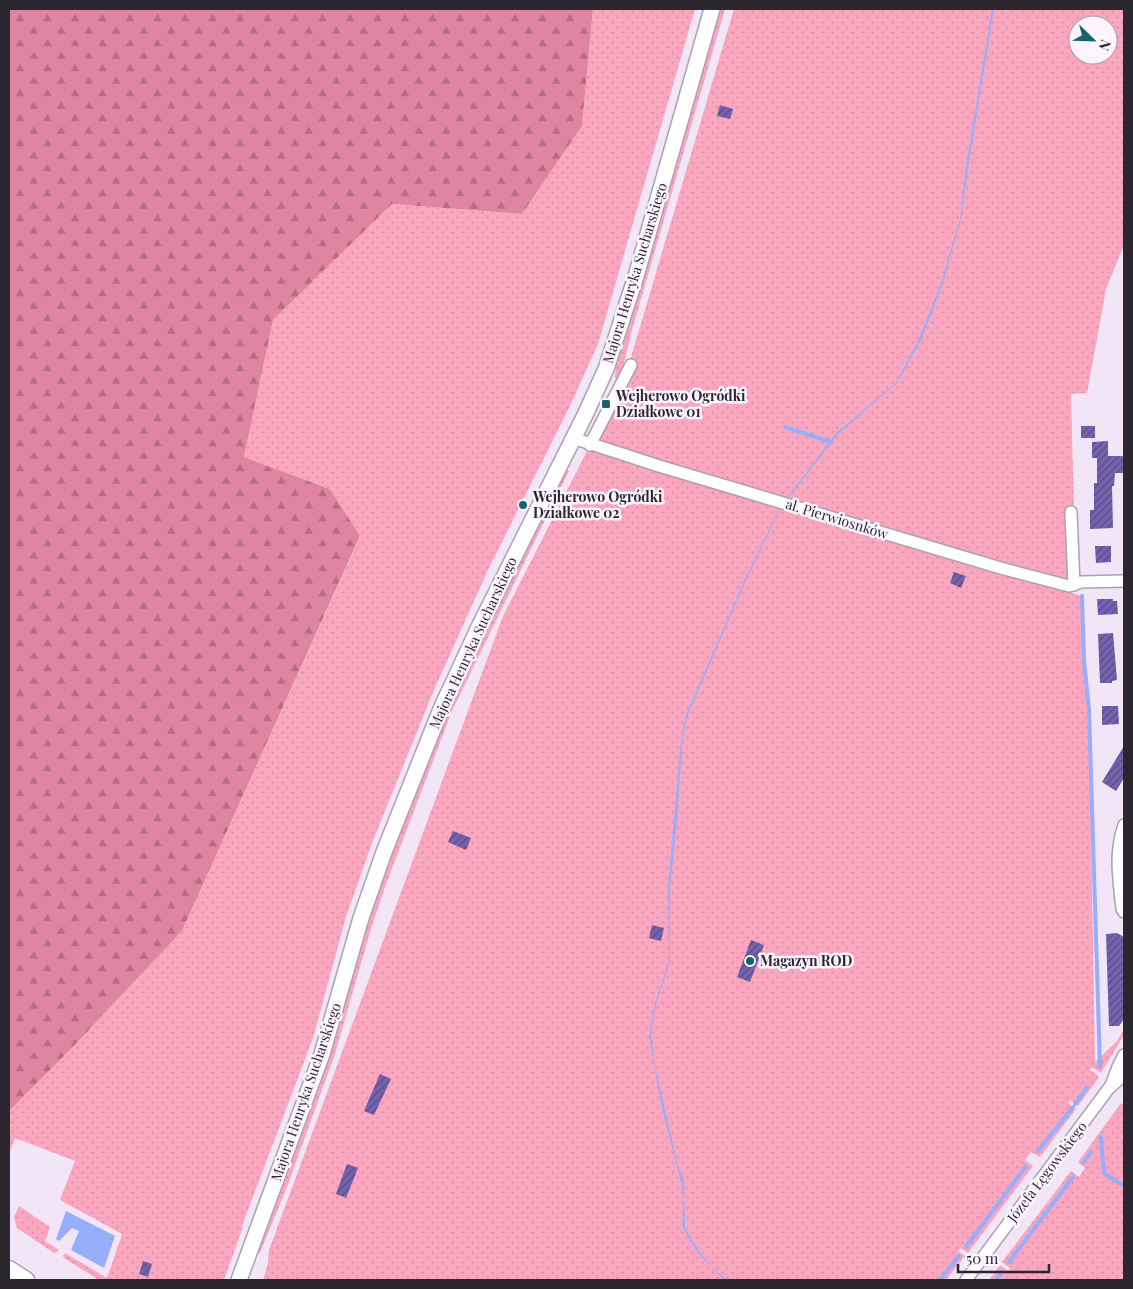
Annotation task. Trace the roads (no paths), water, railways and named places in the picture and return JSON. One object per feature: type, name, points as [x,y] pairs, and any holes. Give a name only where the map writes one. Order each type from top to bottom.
[{"type":"main road","points":[[9,1269],[26,1280]]},
{"type":"street","name":"Majora Henryka Sucharskiego","points":[[240,1280],[322,1054],[361,918],[387,843],[441,709],[484,617],[596,393],[617,339],[712,9]]},
{"type":"street","points":[[591,445],[631,365]]},
{"type":"street","name":"al. Pierwiosnków","points":[[573,438],[1004,569],[1069,586],[1124,581]]},
{"type":"street","points":[[1071,512],[1078,584]]},
{"type":"street","points":[[1124,825],[1118,850],[1118,877],[1124,912]]},
{"type":"street","points":[[1118,877],[1124,889]]},
{"type":"street","name":"Józefa Łęgowskiego","points":[[1110,1087],[1124,1055]]},
{"type":"street","name":"Józefa Łęgowskiego","points":[[966,1280],[1110,1087],[1124,1074]]},
{"type":"water","points":[[992,9],[994,9],[961,219],[943,283],[922,338],[897,383],[838,434],[781,507],[746,580],[687,717],[682,746],[670,888],[670,962],[656,1004],[651,1034],[655,1066],[678,1167],[684,1180],[685,1228],[699,1251],[712,1267],[727,1280],[724,1280],[697,1252],[684,1230],[682,1223],[684,1200],[681,1182],[662,1109],[649,1036],[655,1003],[669,961],[668,887],[680,750],[686,715],[744,581],[780,507],[836,433],[896,383],[919,339],[941,283],[960,219],[967,160]]},
{"type":"water","points":[[66,1211],[115,1236],[104,1268],[71,1250],[79,1231],[72,1228],[59,1241],[56,1239]]},
{"type":"waterway","points":[[785,427],[831,442]]},
{"type":"waterway","points":[[1082,596],[1084,660],[1089,710],[1100,1067]]},
{"type":"waterway","points":[[1075,1104],[1087,1087]]},
{"type":"waterway","points":[[1038,1151],[1073,1107]]},
{"type":"waterway","points":[[1101,1137],[1105,1174],[1124,1186]]},
{"type":"waterway","points":[[1084,1162],[1091,1152]]},
{"type":"waterway","points":[[966,1247],[1026,1166]]},
{"type":"waterway","points":[[1009,1262],[1073,1177]]},
{"type":"waterway","points":[[940,1280],[959,1256]]},
{"type":"waterway","points":[[996,1280],[1002,1272]]},
{"type":"place","name":"Wejherowo Ogródki Działkowe 01","points":[[606,404]]},
{"type":"place","name":"Wejherowo Ogródki Działkowe 02","points":[[523,505]]},
{"type":"place","name":"Magazyn ROD","points":[[750,961]]}]
